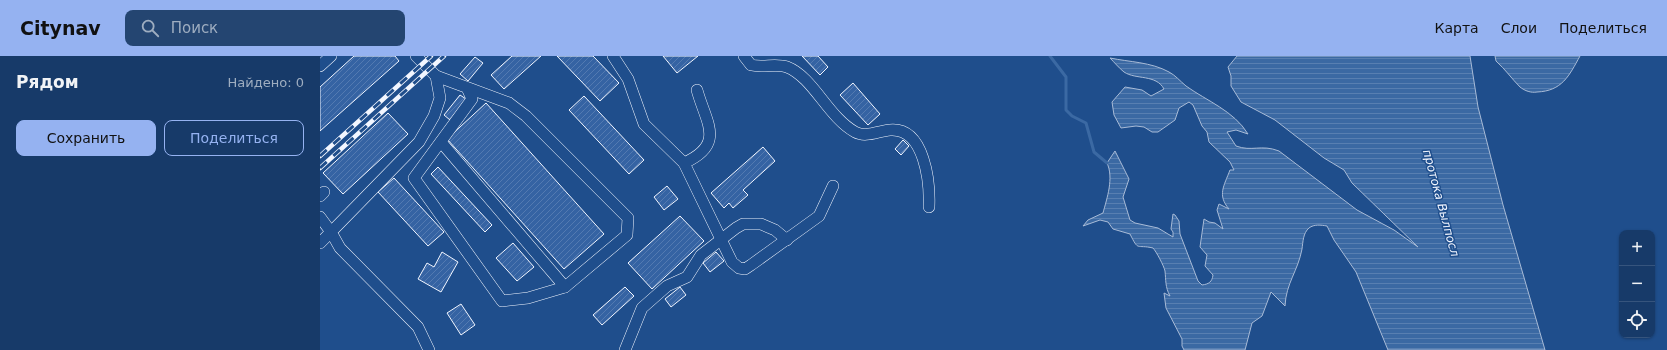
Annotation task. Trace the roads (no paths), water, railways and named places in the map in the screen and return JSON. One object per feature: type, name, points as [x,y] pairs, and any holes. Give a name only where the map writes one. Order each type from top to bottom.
[{"type":"street","points":[[320,66],[331,56]]},
{"type":"street","points":[[613,56],[628,79],[644,124],[684,163],[732,262],[739,268],[745,269],[819,216],[833,186]]},
{"type":"street","points":[[744,56],[751,65],[786,66],[800,74],[837,117],[855,132],[863,135],[892,129],[906,133],[918,147],[928,177],[930,187],[929,207]]},
{"type":"street","points":[[420,60],[436,76],[509,103],[526,116],[628,218],[627,235],[565,287],[528,298],[502,301],[414,178],[472,100],[467,88]]},
{"type":"street","points":[[320,243],[419,142],[434,116],[440,98],[436,76]]},
{"type":"street","points":[[684,163],[703,153],[710,140],[708,123],[697,90]]},
{"type":"street","points":[[441,142],[565,287]]},
{"type":"street","points":[[320,217],[340,248],[418,327],[429,350]]},
{"type":"street","points":[[625,350],[642,308],[667,286],[687,277],[701,255],[721,238],[744,224],[752,223],[769,227],[787,240]]},
{"type":"water","name":"протока Вылпосл","points":[[1237,56],[1470,56],[1478,107],[1503,205],[1545,350],[1388,350],[1356,272],[1334,240],[1327,226],[1318,225],[1309,228],[1304,235],[1300,257],[1288,290],[1285,306],[1271,292],[1262,316],[1252,323],[1245,350],[1184,350],[1182,346],[1182,339],[1166,308],[1164,293],[1170,296],[1166,287],[1165,271],[1153,248],[1138,246],[1130,234],[1113,229],[1108,222],[1100,220],[1083,226],[1088,220],[1103,213],[1110,181],[1107,163],[1115,151],[1129,179],[1123,197],[1130,220],[1135,223],[1158,228],[1173,237],[1173,232],[1171,229],[1173,214],[1175,215],[1179,221],[1180,234],[1198,281],[1202,285],[1207,284],[1211,281],[1213,275],[1205,266],[1207,255],[1200,247],[1204,219],[1215,223],[1223,229],[1217,210],[1219,204],[1229,209],[1225,204],[1222,195],[1230,170],[1234,170],[1230,162],[1209,142],[1207,132],[1202,126],[1193,105],[1189,102],[1179,108],[1175,120],[1158,132],[1152,132],[1144,127],[1136,126],[1121,128],[1114,115],[1112,102],[1125,87],[1142,90],[1151,96],[1164,89],[1156,81],[1124,72],[1110,58],[1147,64],[1171,73],[1186,86],[1220,107],[1242,126],[1248,134],[1236,130],[1227,132],[1236,146],[1242,148],[1267,148],[1279,151],[1357,210],[1394,230],[1418,247],[1352,183],[1344,170],[1324,158],[1275,120],[1241,102],[1231,86],[1231,76],[1228,67]]},
{"type":"water","points":[[1495,56],[1580,56],[1568,76],[1559,85],[1553,89],[1535,92],[1524,90],[1520,87],[1496,61]]},
{"type":"waterway","points":[[1050,56],[1066,77],[1066,110],[1072,116],[1086,123],[1094,152],[1107,163]]},
{"type":"railway","points":[[320,156],[431,56]]},
{"type":"railway","points":[[320,168],[444,56]]}]
